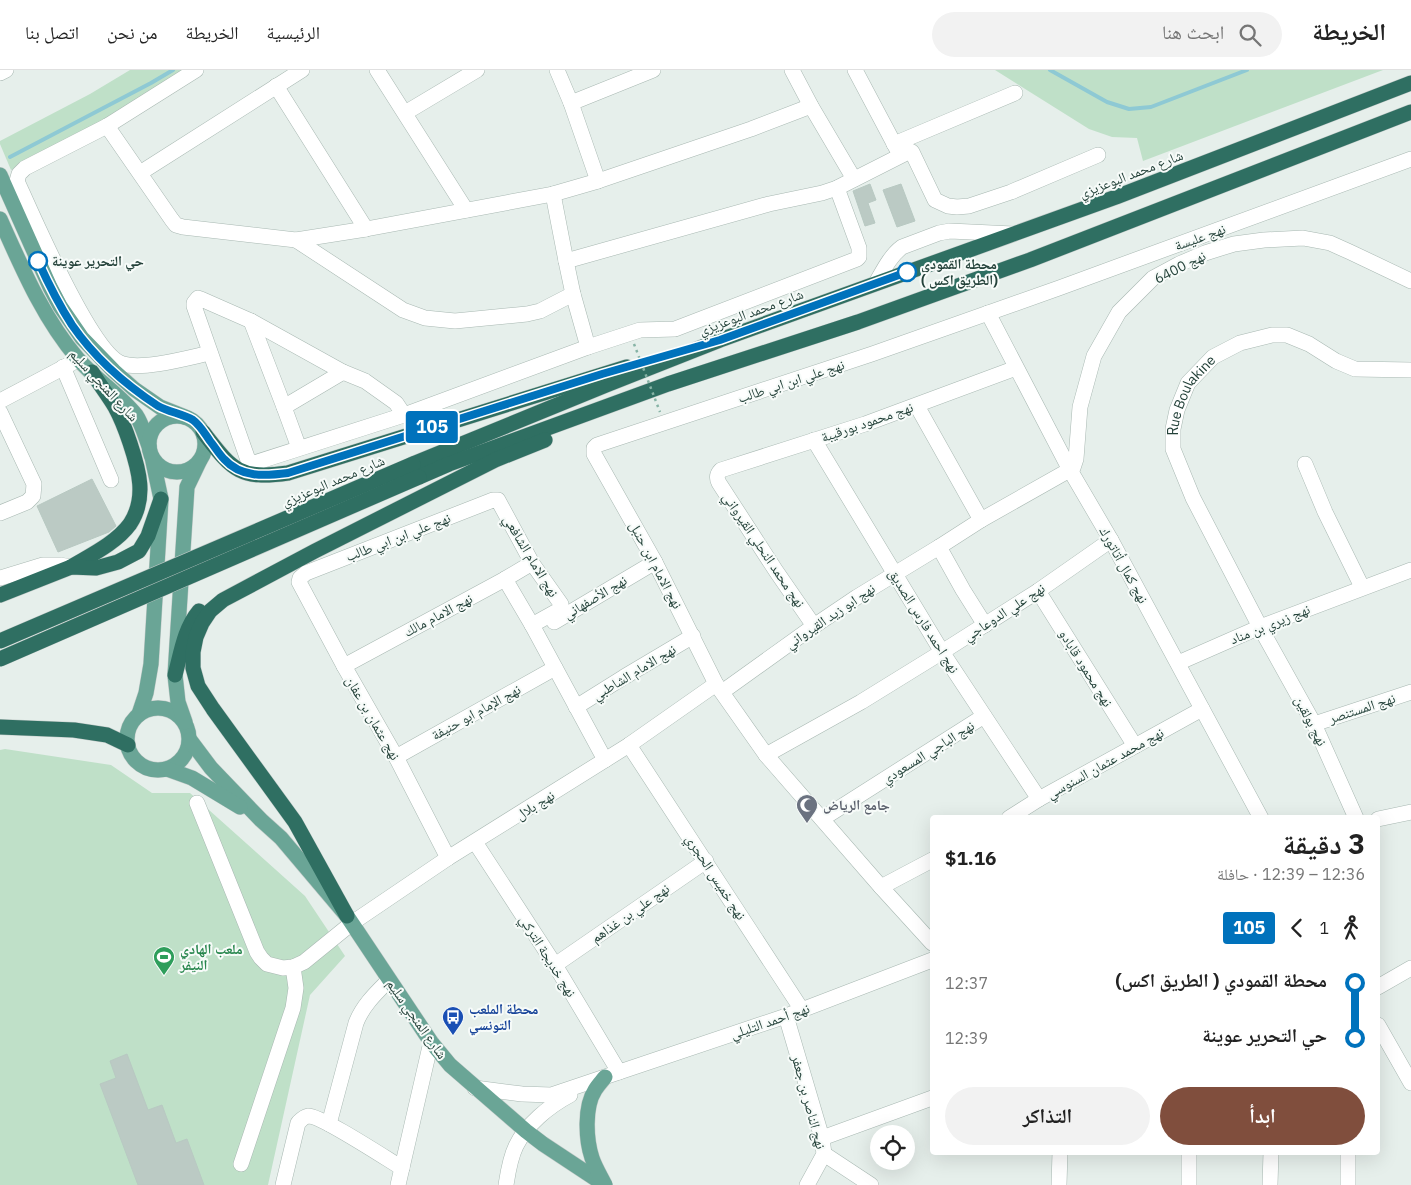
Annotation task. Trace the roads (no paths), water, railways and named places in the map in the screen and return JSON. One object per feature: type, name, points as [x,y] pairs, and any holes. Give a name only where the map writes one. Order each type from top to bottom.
[{"type":"highway","name":"شارع محمد البوعزيزي","points":[[0,659],[606,385],[720,340],[1125,194],[1411,83]]},
{"type":"highway","name":"شارع محمد البوعزيزي","points":[[0,641],[416,471],[449,464],[668,384],[858,322],[1030,260],[1411,112]]},
{"type":"highway","points":[[203,432],[224,459],[233,467],[243,472],[257,475],[288,473],[593,377],[720,340]]},
{"type":"highway","points":[[0,595],[71,567],[116,539],[129,525],[136,512],[140,494],[137,464],[115,408],[92,372]]},
{"type":"highway","points":[[349,919],[295,822],[198,686],[193,668],[193,652],[196,637],[202,623],[210,611],[224,600],[314,551],[496,460],[601,417],[668,384]]},
{"type":"highway","points":[[71,567],[96,568],[118,562],[139,551],[148,536],[161,499]]},
{"type":"highway","points":[[175,675],[186,633],[194,617],[205,604],[237,582],[314,551]]},
{"type":"highway","points":[[0,726],[74,730],[107,735],[128,745]]},
{"type":"main road","name":"شارع المنجي سليم","points":[[0,175],[50,287],[73,325],[95,352],[134,388],[160,407],[192,420],[199,425],[203,432],[206,447],[188,487],[175,675],[178,702],[189,730],[190,740],[211,768],[281,838],[349,919],[431,1042],[450,1066],[526,1131],[605,1185]]},
{"type":"main road","name":"شارع المنجي سليم","points":[[0,219],[34,293],[52,326],[78,359],[136,415],[151,452],[161,499],[151,664],[146,693],[139,714],[133,720],[127,736],[132,755],[138,763],[147,768],[157,770],[168,769],[192,778],[261,820]]},
{"type":"main road","name":"شارع المنجي سليم","points":[[151,452],[150,437],[153,429],[167,418],[185,417]]},
{"type":"main road","points":[[151,452],[158,464],[174,472],[192,468],[199,462]]},
{"type":"main road","points":[[139,714],[158,708],[178,714],[185,722]]},
{"type":"main road","points":[[168,769],[176,765],[183,758],[190,740]]},
{"type":"main road","points":[[605,1185],[592,1158],[589,1144],[588,1120],[590,1102],[594,1090],[612,1075]]},
{"type":"street","points":[[0,73],[6,70]]},
{"type":"street","points":[[196,70],[107,126],[25,168],[19,174],[17,181],[71,295],[87,324],[112,357],[121,364],[134,366],[210,353]]},
{"type":"street","points":[[140,174],[302,70]]},
{"type":"street","points":[[378,70],[466,210]]},
{"type":"street","points":[[405,113],[478,70]]},
{"type":"street","points":[[557,70],[571,103],[598,181]]},
{"type":"street","points":[[571,103],[653,70]]},
{"type":"street","points":[[792,70],[854,179]]},
{"type":"street","points":[[855,70],[897,150]]},
{"type":"street","points":[[276,86],[366,229]]},
{"type":"street","points":[[566,261],[769,204],[837,188],[897,150],[1015,93]]},
{"type":"street","points":[[107,126],[176,225],[296,240],[366,229],[553,194],[598,181],[751,129],[811,106]]},
{"type":"street","points":[[897,150],[912,152],[935,200],[948,206],[957,207],[969,206],[1011,192],[1098,155]]},
{"type":"street","name":"نهج عليسة","points":[[988,313],[1411,159]]},
{"type":"street","points":[[404,415],[396,403],[365,381],[344,372],[251,321],[198,298],[194,303],[248,460],[254,464],[404,415],[588,347],[640,330],[675,329],[857,259],[860,254],[859,248],[837,188]]},
{"type":"street","points":[[553,194],[573,294],[588,347]]},
{"type":"street","points":[[876,283],[898,250],[939,233],[950,231],[1014,234]]},
{"type":"street","points":[[1197,237],[1205,253]]},
{"type":"street","name":"نهج 6400","points":[[1070,470],[1075,465],[1080,407],[1094,356],[1119,312],[1153,278],[1205,253],[1234,244],[1304,238],[1330,243],[1411,281]]},
{"type":"street","points":[[296,240],[403,310],[425,318],[456,320],[527,314],[540,311],[573,294]]},
{"type":"street","name":"نهج كمال أتاتورك","points":[[988,313],[1070,470],[1111,540],[1259,815]]},
{"type":"street","name":"نهج علي ابن ابي طالب","points":[[594,448],[597,445],[872,354],[988,313]]},
{"type":"street","points":[[251,321],[299,448]]},
{"type":"street","name":"Rue Boulakine","points":[[1260,627],[1193,498],[1174,449],[1174,429],[1177,410],[1188,383],[1213,357],[1240,343],[1272,335],[1287,335],[1298,339],[1336,361],[1355,369],[1411,370]]},
{"type":"street","points":[[0,401],[78,359]]},
{"type":"street","points":[[63,367],[111,480]]},
{"type":"street","name":"نهج محمود بورقيبة","points":[[718,474],[721,470],[917,406],[1016,368]]},
{"type":"street","points":[[284,408],[344,372]]},
{"type":"street","points":[[917,406],[981,520]]},
{"type":"street","points":[[0,412],[34,484],[33,496],[27,502],[0,513]]},
{"type":"street","name":"نهج احمد فارس الصديق","points":[[814,440],[942,652],[1039,799]]},
{"type":"street","name":"نهج الامام ابن حنبل","points":[[594,448],[594,454],[655,562],[719,688],[766,755],[930,941]]},
{"type":"street","points":[[1305,464],[1325,512],[1362,588]]},
{"type":"street","name":"نهج ابو زيد القيرواني","points":[[719,688],[894,574],[981,520],[1070,470]]},
{"type":"street","name":"نهج محمد النحلي القيرواني","points":[[718,474],[719,483],[814,626]]},
{"type":"street","name":"نهج علي ابن ابي طالب","points":[[300,578],[306,573],[498,500]]},
{"type":"street","name":"نهج الامام الشافعي","points":[[498,500],[532,563],[561,604],[559,610],[534,629]]},
{"type":"street","name":"نهج علي الدوعاجي","points":[[766,755],[861,702],[942,652],[1038,591],[1111,540]]},
{"type":"street","points":[[940,547],[963,590],[985,625]]},
{"type":"street","name":"نهج الأصفهاني","points":[[534,629],[655,562]]},
{"type":"street","name":"نهج الامام مالك","points":[[344,666],[532,563]]},
{"type":"street","points":[[0,578],[42,565],[71,567]]},
{"type":"street","name":"نهج زيري بن مناد","points":[[1178,663],[1260,627],[1411,570]]},
{"type":"street","name":"نهج عثمان بن عفان","points":[[300,578],[300,582],[344,666],[396,757],[448,858]]},
{"type":"street","points":[[505,579],[605,760]]},
{"type":"street","name":"نهج محمود قابادو","points":[[1038,591],[1135,746]]},
{"type":"street","name":"نهج بولقين","points":[[1260,627],[1314,724],[1355,815]]},
{"type":"street","name":"نهج الامام الشاطبي","points":[[576,707],[693,636]]},
{"type":"street","name":"نهج الإمام ابو حنيفة","points":[[396,757],[555,668]]},
{"type":"street","name":"نهج بلال","points":[[293,967],[304,962],[349,919],[719,688]]},
{"type":"street","name":"نهج المستنصر","points":[[1314,724],[1411,692]]},
{"type":"street","name":"نهج محمد عثمان السنوسي","points":[[1014,815],[1039,799],[1202,709]]},
{"type":"street","name":"نهج الباجي المسعودي","points":[[822,819],[984,716]]},
{"type":"street","name":"نهج خميس الحجري","points":[[629,745],[802,1010]]},
{"type":"street","points":[[197,803],[257,952],[267,964],[283,968],[293,967],[296,988],[293,1008],[241,1164]]},
{"type":"street","points":[[1380,819],[1411,812]]},
{"type":"street","name":"نهج خديجة التركي","points":[[475,842],[554,965],[612,1075]]},
{"type":"street","name":"نهج علي بن غذاهم","points":[[554,965],[706,861]]},
{"type":"street","points":[[881,887],[930,861]]},
{"type":"street","name":"نهج أحمد التليلي","points":[[475,1088],[522,1094],[551,1095],[786,1016],[930,961]]},
{"type":"street","points":[[1380,986],[1411,968]]},
{"type":"street","points":[[329,1124],[360,1013],[389,980]]},
{"type":"street","name":"نهج الناصر بن جعفر","points":[[786,1016],[822,1138],[824,1154],[807,1185]]},
{"type":"street","points":[[1380,1028],[1410,1077]]},
{"type":"street","points":[[398,1185],[431,1042]]},
{"type":"street","name":"نهج أحمد التليلي","points":[[506,1185],[515,1147],[526,1131],[557,1102],[612,1075]]},
{"type":"street","points":[[822,1138],[930,1099]]},
{"type":"street","points":[[284,1185],[298,1123],[302,1118],[311,1116],[329,1124],[402,1168]]},
{"type":"street","points":[[824,1154],[871,1185]]},
{"type":"street","points":[[1059,1185],[1060,1155]]},
{"type":"street","points":[[1188,1155],[1189,1185]]},
{"type":"street","points":[[1270,1155],[1270,1185]]},
{"type":"street","points":[[1348,1155],[1348,1185]]},
{"type":"waterway","points":[[10,157],[173,70]]},
{"type":"waterway","points":[[1050,70],[1107,102],[1129,109],[1151,107],[1247,70]]},
{"type":"place","name":"حي التحرير عوينة","points":[[38,261]]},
{"type":"place","name":"محطة القمودي ( الطريق اكس)","points":[[907,272]]},
{"type":"place","name":"جامع الرياض","points":[[807,824]]},
{"type":"place","name":"ملعب الهادي النيفر","points":[[164,976]]},
{"type":"place","name":"محطة الملعب التونسي","points":[[453,1036]]}]
